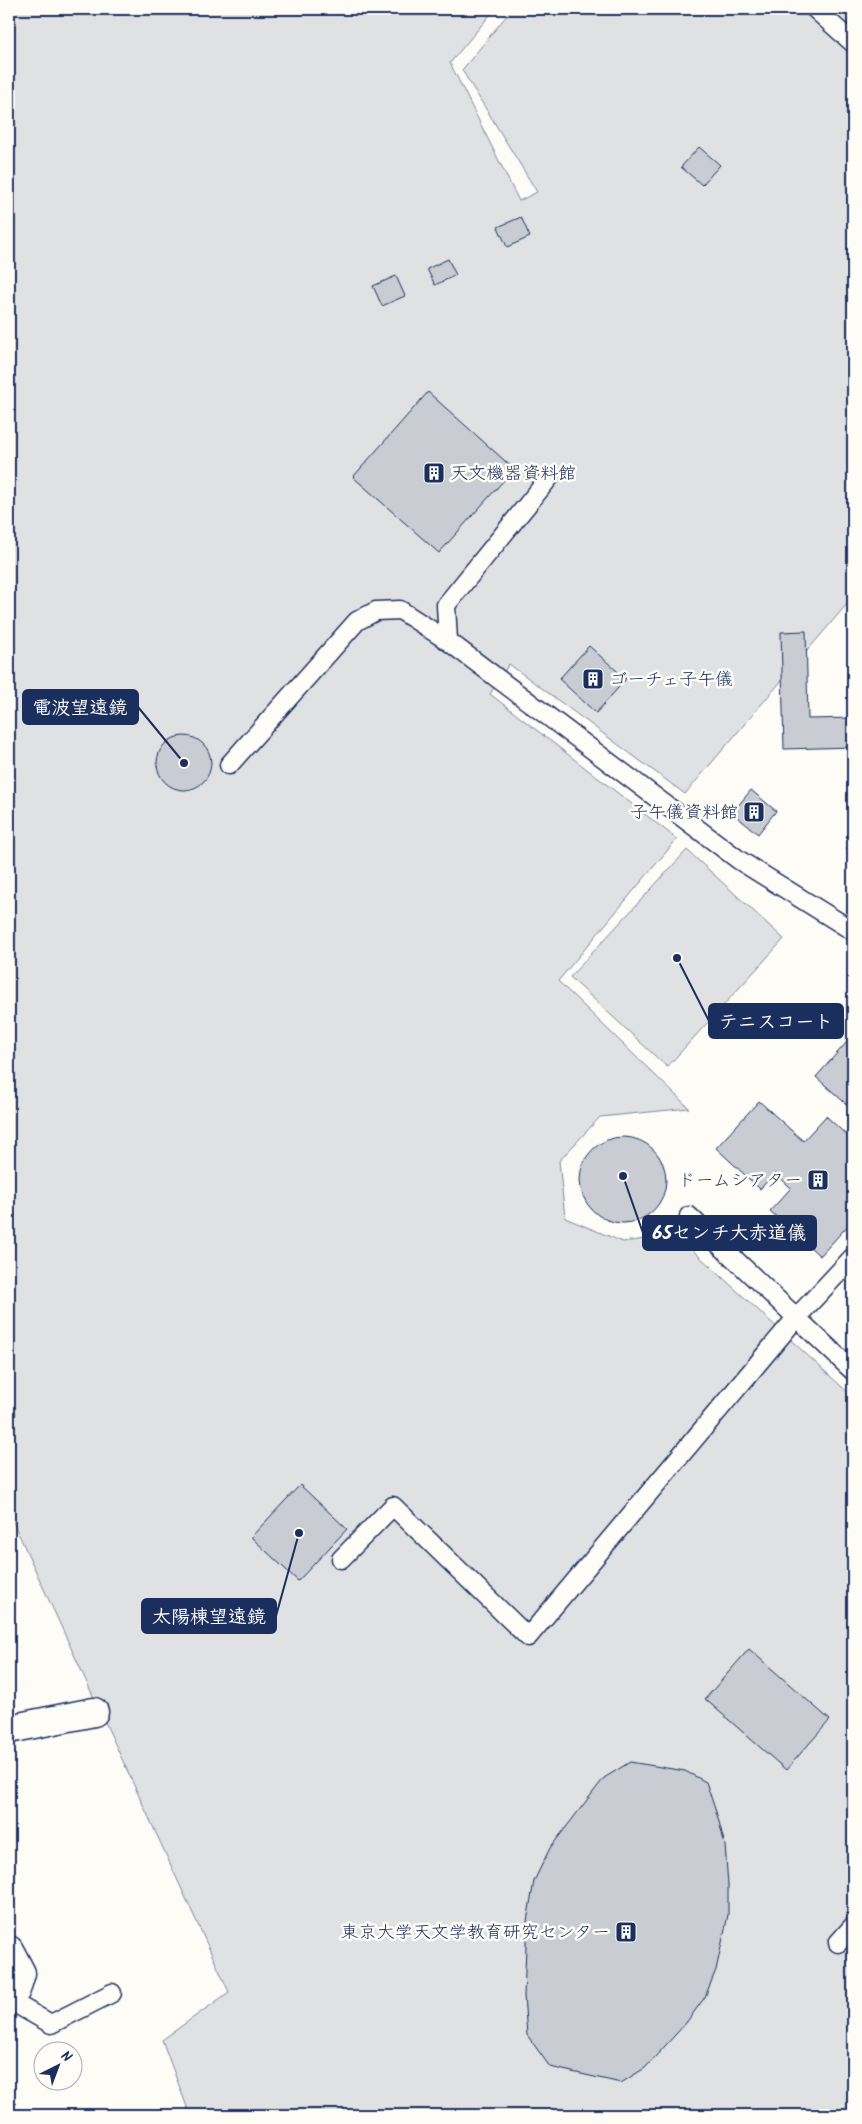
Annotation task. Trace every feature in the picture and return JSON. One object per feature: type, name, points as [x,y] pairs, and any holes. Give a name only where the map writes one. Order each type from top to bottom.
[{"type":"street","points":[[9,1729],[94,1712]]},
{"type":"street","points":[[9,1950],[21,1973],[16,1990],[9,1996]]},
{"type":"lane","points":[[815,9],[853,43]]},
{"type":"lane","points":[[448,641],[446,605],[549,478]]},
{"type":"lane","points":[[230,765],[357,621],[376,611],[400,610],[448,641],[739,860],[853,931]]},
{"type":"lane","points":[[689,1216],[853,1371]]},
{"type":"lane","points":[[341,1559],[393,1506],[528,1637],[796,1318],[853,1257]]},
{"type":"lane","points":[[838,1943],[853,1926]]},
{"type":"lane","points":[[9,2000],[51,2024],[112,1993]]},
{"type":"shaded area","points":[[9,9],[495,9],[450,63],[519,201],[537,192],[462,70],[512,9],[853,9],[853,597],[685,794],[509,664],[490,694],[677,839],[558,981],[689,1108],[600,1117],[559,1161],[565,1218],[623,1242],[676,1235],[853,1397],[853,2115],[190,2115],[162,2040],[229,1992],[9,1513]]},
{"type":"shaded area","points":[[687,850],[784,939],[667,1067],[570,977]]},
{"type":"building","points":[[699,147],[720,165],[702,185],[681,167]]},
{"type":"building","points":[[521,217],[530,237],[507,247],[498,227]]},
{"type":"building","points":[[448,259],[456,275],[435,285],[427,269]]},
{"type":"building","points":[[396,276],[405,296],[382,306],[373,286]]},
{"type":"building","name":"天文機器資料館","points":[[428,392],[514,469],[439,553],[353,477]]},
{"type":"building","points":[[806,631],[808,719],[853,718],[853,747],[784,749],[781,632]]},
{"type":"building","name":"ゴーチェ子午儀","points":[[589,646],[626,679],[596,713],[559,679]]},
{"type":"building","points":[[179,736],[189,736],[199,740],[207,748],[211,763],[207,778],[199,786],[189,790],[179,790],[169,786],[161,778],[157,768],[157,758],[161,748],[169,740]]},
{"type":"building","name":"子午儀資料館","points":[[751,790],[776,811],[758,834],[732,813]]},
{"type":"building","points":[[853,841],[853,855],[846,849]]},
{"type":"building","points":[[853,1035],[853,1110],[816,1077]]},
{"type":"building","name":"ドームシアター","points":[[759,1101],[803,1141],[826,1116],[853,1141],[853,1220],[820,1256],[770,1211],[791,1188],[775,1173],[760,1189],[716,1148]]},
{"type":"building","points":[[623,1137],[639,1141],[653,1150],[662,1164],[666,1180],[662,1196],[653,1210],[639,1219],[623,1223],[607,1219],[593,1210],[584,1196],[580,1180],[584,1164],[593,1150],[607,1141]]},
{"type":"building","points":[[300,1485],[347,1529],[298,1581],[251,1537]]},
{"type":"building","points":[[749,1649],[830,1720],[786,1770],[705,1699]]},
{"type":"building","name":"東京大学天文学教育研究センター","points":[[630,1762],[685,1771],[706,1782],[725,1845],[728,1915],[716,1970],[705,1997],[686,2023],[645,2068],[621,2083],[550,2067],[527,2035],[524,1996],[527,1921],[534,1881],[550,1848],[604,1778]]},
{"type":"place","name":"天文機器資料館","points":[[434,473]]},
{"type":"place","name":"ゴーチェ子午儀","points":[[593,679]]},
{"type":"place","name":"電波望遠鏡","points":[[184,763]]},
{"type":"place","name":"子午儀資料館","points":[[754,812]]},
{"type":"place","name":"テニスコート","points":[[677,958]]},
{"type":"place","name":"65センチ大赤道儀","points":[[623,1176]]},
{"type":"place","name":"ドームシアター","points":[[818,1180]]},
{"type":"place","name":"太陽棟望遠鏡","points":[[299,1533]]},
{"type":"place","name":"東京大学天文学教育研究センター","points":[[626,1932]]}]
